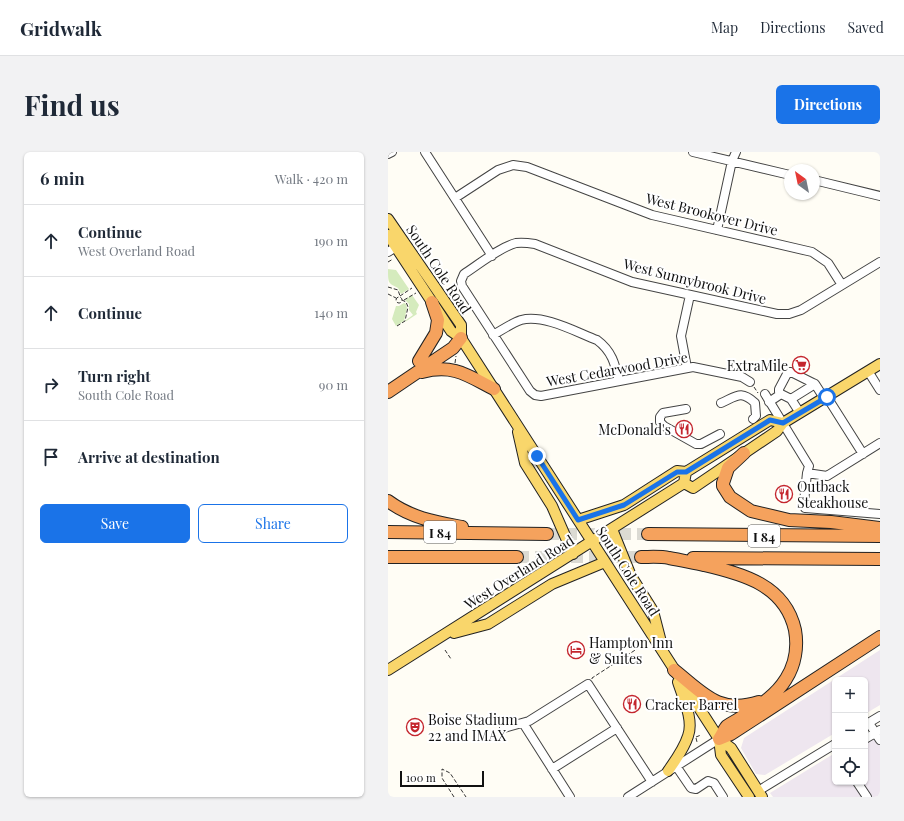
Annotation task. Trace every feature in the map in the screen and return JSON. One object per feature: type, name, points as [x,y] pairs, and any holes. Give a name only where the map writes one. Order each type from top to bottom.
[{"type":"highway","points":[[419,360],[436,333],[438,320],[432,302]]},
{"type":"highway","points":[[388,382],[448,341],[461,338]]},
{"type":"highway","points":[[388,392],[453,348],[461,338]]},
{"type":"highway","points":[[415,373],[436,368],[453,369],[494,389]]},
{"type":"highway","points":[[744,453],[728,468],[723,486],[730,497],[751,511],[790,520],[831,522],[880,528]]},
{"type":"highway","points":[[388,501],[412,515],[433,521],[492,533]]},
{"type":"highway","name":"I 84","points":[[388,532],[548,534]]},
{"type":"highway","name":"I 84","points":[[648,534],[880,536]]},
{"type":"highway","name":"I 84","points":[[388,557],[517,557]]},
{"type":"highway","name":"I 84","points":[[641,557],[880,559]]},
{"type":"highway","points":[[667,557],[742,575],[768,589],[783,605],[794,626],[796,639],[795,654],[793,664],[787,678],[768,700],[727,727],[719,739]]},
{"type":"highway","points":[[719,739],[731,734],[880,637]]},
{"type":"highway","points":[[674,670],[707,696],[720,704],[741,707],[768,700]]},
{"type":"main road","name":"South Cole Road","points":[[388,219],[461,325],[461,338]]},
{"type":"main road","name":"South Cole Road","points":[[388,235],[392,253],[432,302],[451,331],[461,338],[719,739],[731,748],[760,794]]},
{"type":"main road","points":[[686,472],[684,483],[693,488],[777,431],[783,423],[880,364]]},
{"type":"main road","points":[[578,520],[624,505],[677,472],[686,472],[770,420],[783,423]]},
{"type":"main road","points":[[517,426],[525,463],[552,506],[573,554]]},
{"type":"main road","name":"West Overland Road","points":[[388,670],[684,483]]},
{"type":"main road","points":[[612,529],[631,577],[653,611],[662,650]]},
{"type":"main road","points":[[444,635],[488,624],[552,584],[605,562]]},
{"type":"main road","points":[[672,769],[689,735],[690,723],[674,670]]},
{"type":"main road","name":"South Cole Road","points":[[719,739],[721,755],[749,797]]},
{"type":"main road","points":[[737,779],[745,782],[751,790],[760,794]]},
{"type":"street","points":[[388,154],[392,152]]},
{"type":"street","points":[[425,152],[492,256]]},
{"type":"street","points":[[693,152],[784,174]]},
{"type":"street","points":[[716,230],[732,161],[736,152]]},
{"type":"street","name":"West Brookover Drive","points":[[455,198],[498,170],[513,165],[520,165],[652,215],[812,252],[828,263],[842,285]]},
{"type":"street","points":[[820,181],[880,196]]},
{"type":"street","name":"West Sunnybrook Drive","points":[[493,335],[462,286],[461,281],[464,274],[508,246],[517,243],[536,244],[632,282],[777,314],[789,314],[801,310],[880,262]]},
{"type":"street","points":[[687,368],[681,336],[690,295]]},
{"type":"street","points":[[493,335],[522,320],[536,319],[548,321],[597,340],[603,344],[615,361],[619,381]]},
{"type":"street","name":"West Cedarwood Drive","points":[[493,335],[530,391],[535,395],[542,396],[698,367],[742,377],[752,384]]},
{"type":"street","points":[[868,371],[880,390]]},
{"type":"street","points":[[781,394],[779,392],[779,388],[788,372],[791,372],[815,384],[863,454]]},
{"type":"street","points":[[791,399],[815,384]]},
{"type":"street","points":[[755,403],[765,396],[781,394],[791,399],[800,413]]},
{"type":"street","points":[[721,402],[743,395],[748,397],[755,403],[756,416],[753,419]]},
{"type":"street","points":[[765,396],[809,466],[804,502],[805,508],[880,514]]},
{"type":"street","points":[[686,409],[663,413],[660,417],[660,422],[664,426],[696,444],[701,444],[720,434]]},
{"type":"street","points":[[807,473],[827,476],[880,443]]},
{"type":"street","points":[[504,728],[530,721],[588,684],[652,782]]},
{"type":"street","points":[[868,723],[880,716]]},
{"type":"street","points":[[523,723],[570,797]]},
{"type":"street","points":[[868,725],[877,731],[880,740]]},
{"type":"street","points":[[552,769],[617,728]]},
{"type":"street","points":[[868,737],[877,731]]},
{"type":"street","points":[[628,797],[719,739]]},
{"type":"street","points":[[760,794],[832,746]]},
{"type":"street","points":[[672,769],[692,788],[696,789],[708,781],[714,783],[723,797]]},
{"type":"street","points":[[859,785],[867,797]]},
{"type":"path","points":[[388,262],[392,253]]},
{"type":"path","points":[[440,284],[450,278]]},
{"type":"path","points":[[388,286],[398,290],[400,296],[408,305],[405,321],[397,326]]},
{"type":"path","points":[[396,298],[412,288]]},
{"type":"path","points":[[388,294],[396,298],[398,303],[401,303],[408,296],[416,293]]},
{"type":"path","points":[[454,364],[457,354],[455,352]]},
{"type":"path","points":[[752,384],[765,396]]},
{"type":"path","points":[[596,683],[592,678],[642,645]]},
{"type":"path","points":[[445,650],[450,659]]},
{"type":"path","points":[[696,738],[697,742]]},
{"type":"path","points":[[454,797],[442,778],[442,769],[450,773],[466,797]]},
{"type":"shaded area","points":[[880,650],[880,705],[868,712],[868,677],[838,677]]},
{"type":"shaded area","points":[[832,681],[832,735],[765,775],[756,774],[741,748],[744,738]]},
{"type":"shaded area","points":[[880,726],[880,797],[773,797],[770,793],[832,755],[832,785],[868,785],[868,733]]},
{"type":"green space","points":[[388,269],[396,270],[409,289],[401,294],[398,288],[389,282]]},
{"type":"green space","points":[[412,295],[419,305],[416,312],[417,314],[405,322],[413,315],[409,310],[409,304],[405,300]]},
{"type":"green space","points":[[404,303],[406,304],[407,308],[404,321],[396,326],[392,319],[396,306]]},
{"type":"tunnel","points":[[547,534],[648,534]]},
{"type":"tunnel","points":[[517,557],[641,557]]},
{"type":"place","name":"ExtraMile","points":[[801,365]]},
{"type":"place","name":"McDonald's","points":[[684,429]]},
{"type":"place","name":"Outback Steakhouse","points":[[784,494]]},
{"type":"place","name":"Hampton Inn & Suites","points":[[576,650]]},
{"type":"place","name":"Cracker Barrel","points":[[632,704]]},
{"type":"place","name":"Boise Stadium 22 and IMAX","points":[[415,727]]},
{"type":"route","points":[[537,456],[578,520],[624,505],[677,472],[686,472],[770,420],[783,423],[827,397]]}]
